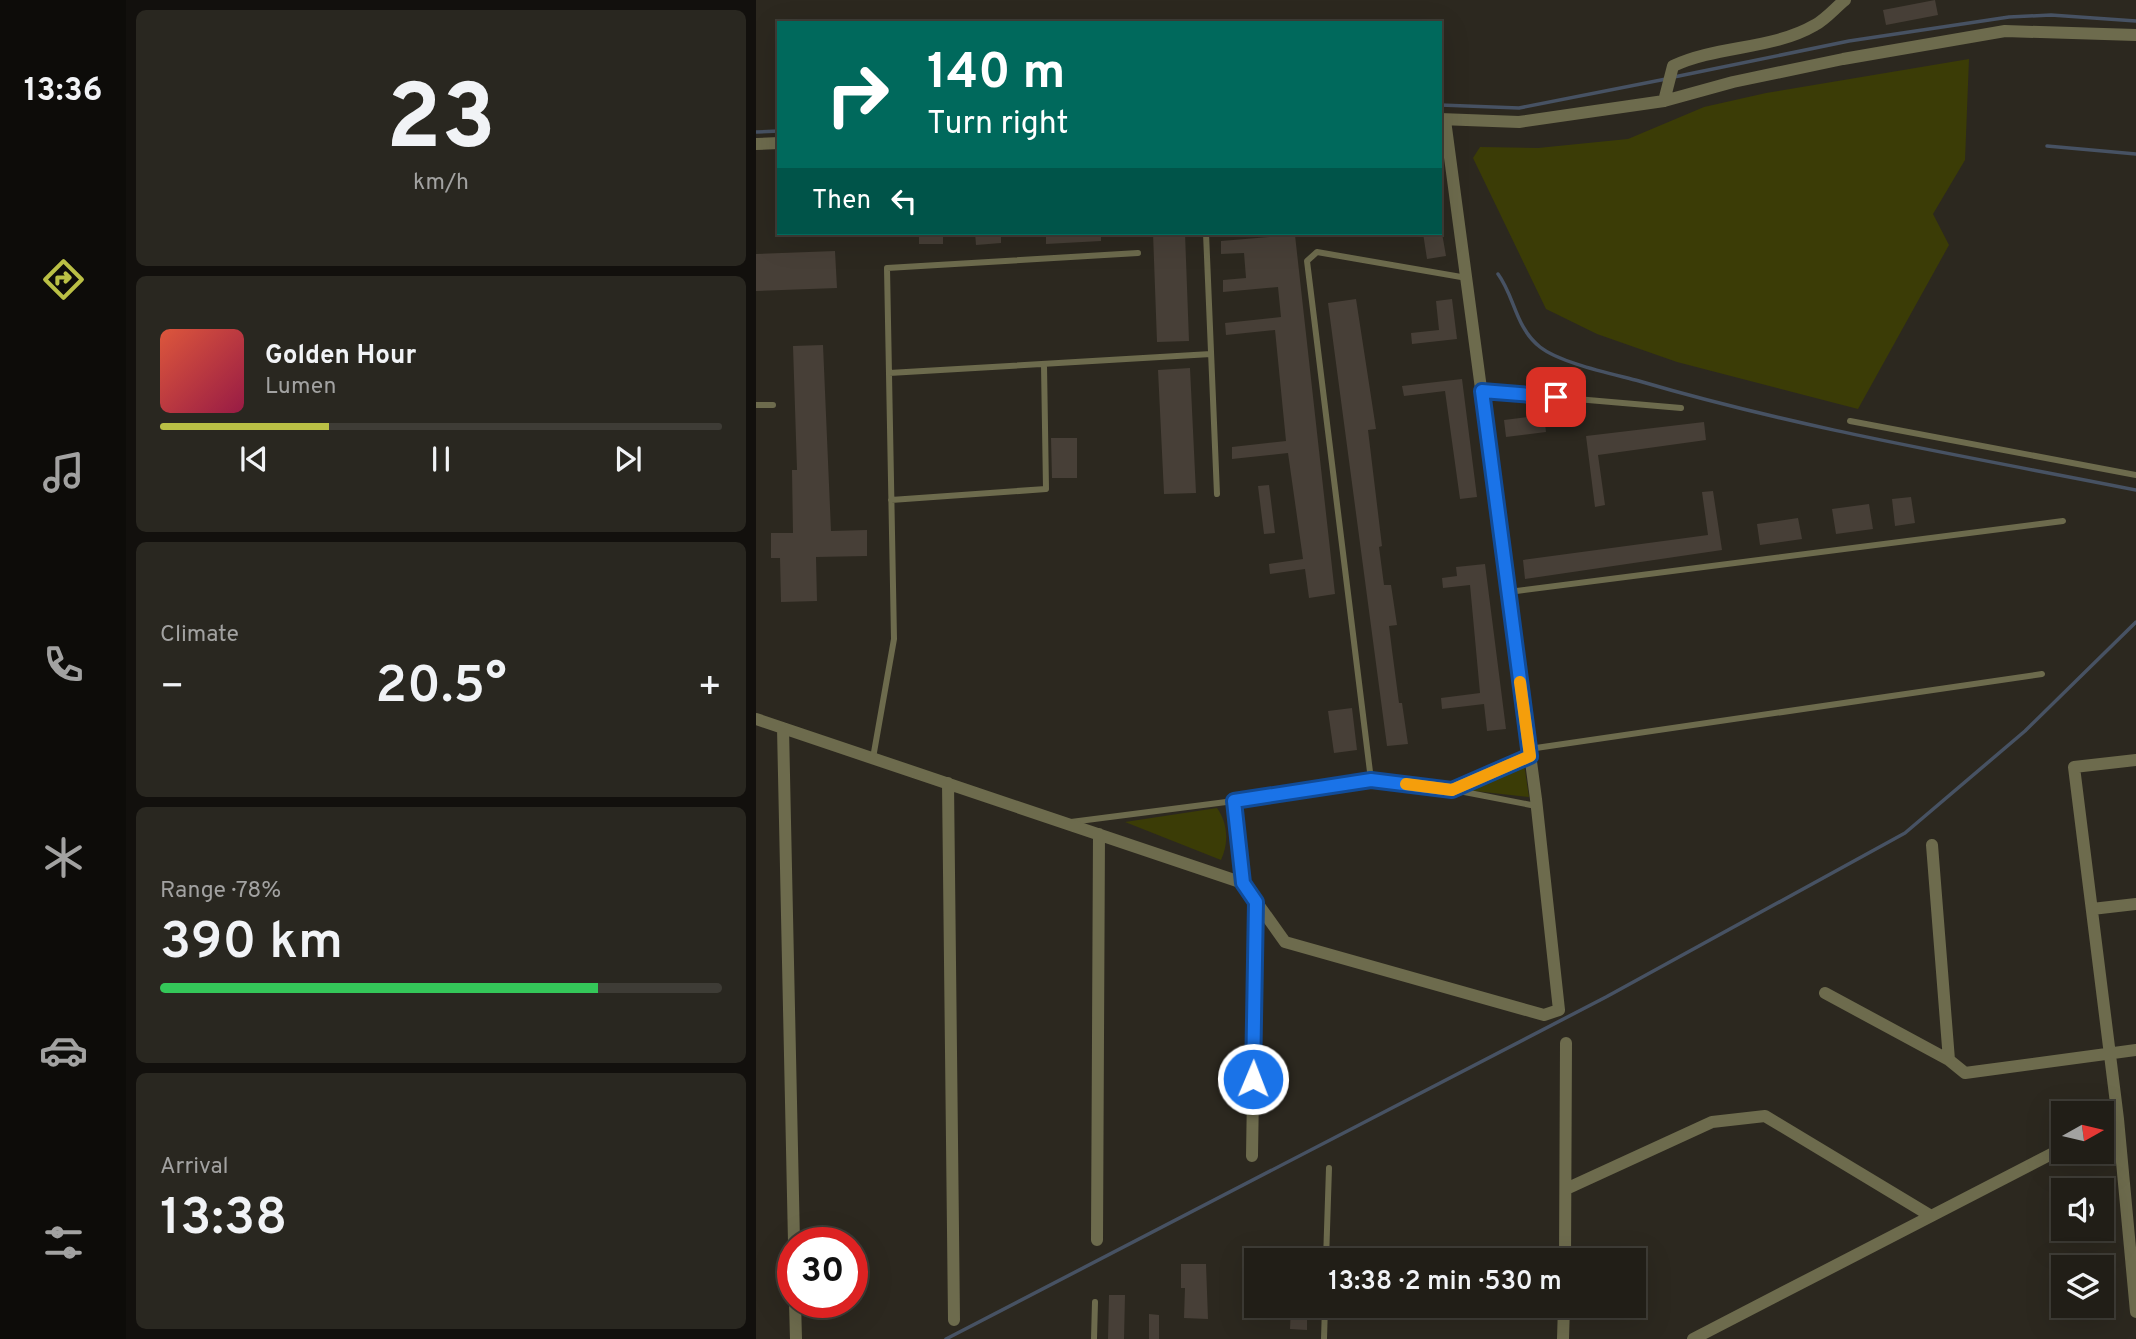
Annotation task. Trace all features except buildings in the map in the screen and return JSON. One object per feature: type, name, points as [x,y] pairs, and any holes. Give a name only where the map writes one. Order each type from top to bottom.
[{"type":"street","points":[[1664,100],[1674,66],[1693,57],[1766,43],[1815,25],[1845,0]]},
{"type":"street","points":[[756,719],[1243,883],[1285,942],[1544,1015],[1559,1010],[1530,752],[1467,278],[1443,119],[1519,122],[1664,100],[1818,64],[2004,31],[2136,35]]},
{"type":"street","points":[[756,144],[777,143]]},
{"type":"street","points":[[783,728],[794,1227]]},
{"type":"street","points":[[2136,760],[2074,767],[2118,1119],[2131,1199],[2136,1312]]},
{"type":"street","points":[[948,783],[954,1320]]},
{"type":"street","points":[[1097,1240],[1099,834]]},
{"type":"street","points":[[1932,845],[1950,1060]]},
{"type":"street","points":[[1252,1156],[1256,902]]},
{"type":"street","points":[[2092,909],[2136,904]]},
{"type":"street","points":[[1825,993],[1950,1060],[1965,1073],[2136,1050]]},
{"type":"street","points":[[1564,1248],[1566,1043]]},
{"type":"street","points":[[1566,1189],[1712,1122],[1765,1116],[1931,1216]]},
{"type":"street","points":[[2114,1121],[2118,1119]]},
{"type":"street","points":[[1693,1339],[2051,1154]]},
{"type":"street","points":[[795,1318],[796,1339]]},
{"type":"street","points":[[1563,1339],[1564,1318]]},
{"type":"lane","points":[[1206,235],[1217,494]]},
{"type":"lane","points":[[1371,780],[1307,261],[1317,252],[1467,278]]},
{"type":"lane","points":[[873,758],[894,639],[887,268],[1138,253]]},
{"type":"lane","points":[[889,373],[1211,354]]},
{"type":"lane","points":[[891,500],[1046,489],[1044,365]]},
{"type":"lane","points":[[1482,391],[1681,408]]},
{"type":"lane","points":[[756,405],[773,405]]},
{"type":"lane","points":[[1850,421],[2136,475]]},
{"type":"lane","points":[[1509,593],[2063,521]]},
{"type":"lane","points":[[1452,790],[1530,752],[2042,674]]},
{"type":"lane","points":[[1066,822],[1234,801],[1371,780],[1452,790],[1537,806]]},
{"type":"lane","points":[[1234,801],[1243,883]]},
{"type":"lane","points":[[1326,1248],[1329,1168]]},
{"type":"lane","points":[[1094,1339],[1095,1302]]},
{"type":"lane","points":[[1324,1339],[1325,1318]]},
{"type":"shaded area","points":[[1969,59],[1965,160],[1933,214],[1949,245],[1858,409],[1677,362],[1597,334],[1546,309],[1473,158],[1480,147],[1538,148],[1628,139],[1704,107],[1766,93]]},
{"type":"shaded area","points":[[1524,764],[1529,797],[1466,790]]},
{"type":"shaded area","points":[[1217,808],[1226,833],[1221,860],[1125,822]]},
{"type":"waterway","points":[[1674,77],[1849,41],[2009,17],[2051,15],[2136,21]]},
{"type":"waterway","points":[[1442,105],[1519,108],[1666,79]]},
{"type":"waterway","points":[[756,132],[777,131]]},
{"type":"waterway","points":[[2047,146],[2136,154]]},
{"type":"waterway","points":[[1498,274],[1520,321],[1532,339],[1549,353],[1573,363],[1824,428],[2136,490]]},
{"type":"waterway","points":[[946,1339],[1606,997],[1905,833],[2025,731],[2136,622]]},
{"type":"slow traffic","points":[[1406,784],[1452,790],[1530,756],[1520,682]]},
{"type":"route","points":[[1253,1079],[1256,902],[1243,883],[1234,801],[1371,780],[1452,790],[1530,756],[1482,391],[1556,397]]}]
